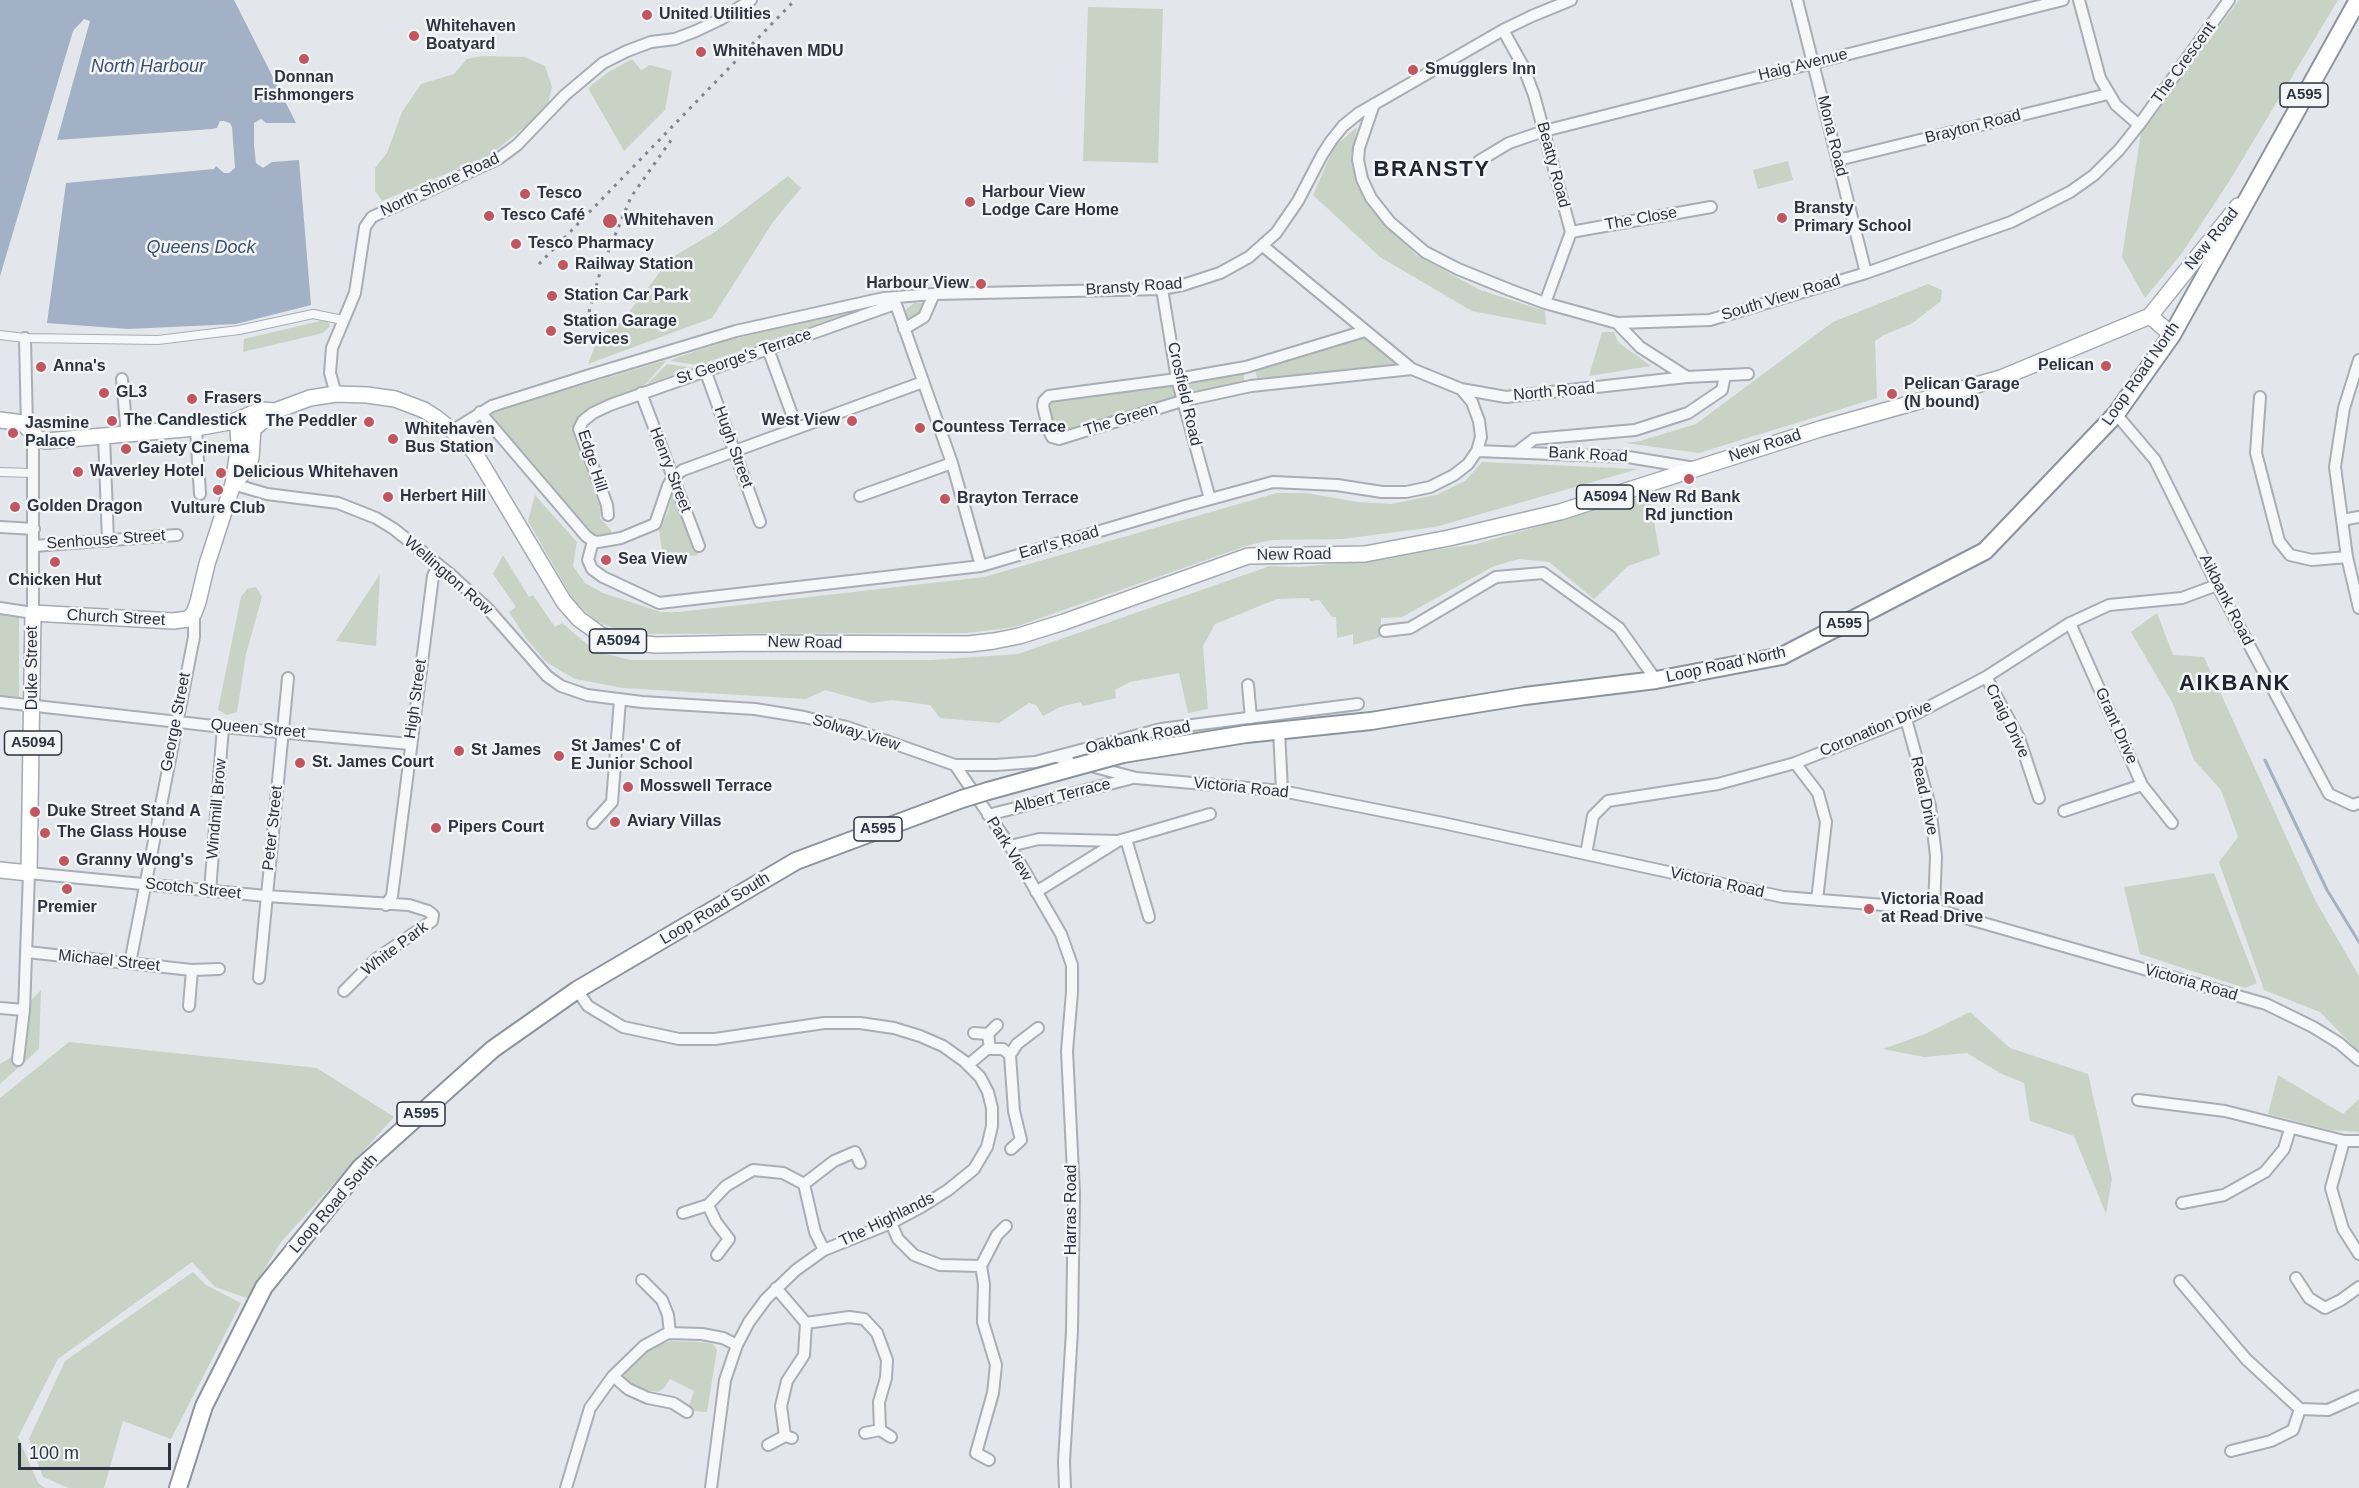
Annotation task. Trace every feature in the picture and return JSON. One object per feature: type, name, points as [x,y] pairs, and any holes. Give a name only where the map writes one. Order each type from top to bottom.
[{"type":"highway","name":"A595","points":[[2251,190],[2358,0]]},
{"type":"highway","name":"Loop Road North","points":[[1249,726],[1279,730],[1371,721],[1525,696],[1656,680],[1782,656],[1985,551],[2116,414],[2172,335],[2251,190]]},
{"type":"highway","name":"Loop Road South","points":[[178,1488],[204,1406],[264,1287],[360,1168],[493,1049],[577,990],[796,861],[988,791],[1124,754],[1249,726]]},
{"type":"main road","name":"New Road","points":[[452,431],[483,464],[564,602],[579,619],[601,635],[618,641],[656,645],[969,644],[994,641],[1064,622],[1248,556],[1365,554],[1449,538],[1560,512],[1820,429],[2001,378],[2150,316],[2251,190]]},
{"type":"main road","points":[[2150,316],[2172,335]]},
{"type":"main road","name":"A5094","points":[[253,429],[275,411],[316,396],[336,394],[395,399],[424,410],[452,431]]},
{"type":"main road","name":"A5094","points":[[0,420],[26,428],[38,439],[46,441],[196,428],[235,421],[261,410],[275,411]]},
{"type":"main road","points":[[235,421],[253,429]]},
{"type":"main road","name":"George Street","points":[[194,613],[223,509],[233,484],[239,444],[235,421]]},
{"type":"main road","name":"George Street","points":[[233,484],[245,471],[251,458],[253,429]]},
{"type":"main road","name":"Church Street","points":[[33,612],[173,621],[188,619],[194,613]]},
{"type":"main road","name":"Duke Street","points":[[29,873],[33,612]]},
{"type":"main road","name":"Scotch Street","points":[[0,870],[29,873]]},
{"type":"street","name":"North Shore Road","points":[[336,394],[329,361],[335,338],[355,293],[365,227],[372,217],[498,159],[517,145],[566,95],[603,63],[651,42],[675,39],[696,31],[721,19],[751,0]]},
{"type":"street","name":"Bransty Road","points":[[452,431],[492,406],[736,331],[934,294],[1162,289],[1220,273],[1263,246],[1276,233],[1298,201],[1322,155],[1344,126],[1374,104],[1503,30],[1571,0]]},
{"type":"street","name":"Mona Road","points":[[1797,0],[1866,273]]},
{"type":"street","name":"Haig Avenue","points":[[1479,160],[1515,140],[1544,131],[2063,0]]},
{"type":"street","points":[[2079,0],[2100,78],[2108,94],[2124,113],[2139,125]]},
{"type":"street","name":"The Crescent","points":[[2139,125],[2229,0]]},
{"type":"street","name":"Beatty Road","points":[[1503,30],[1523,66],[1544,131],[1571,232]]},
{"type":"street","name":"Brayton Road","points":[[1838,160],[2108,94]]},
{"type":"street","name":"South View Road","points":[[1374,104],[1359,148],[1359,169],[1366,189],[1390,222],[1405,237],[1441,262],[1545,303],[1617,322],[1710,320],[1866,273],[2011,222],[2052,203],[2094,175],[2139,125]]},
{"type":"street","name":"The Close","points":[[1571,232],[1711,207]]},
{"type":"street","points":[[1545,303],[1571,232]]},
{"type":"street","name":"North Road","points":[[1263,246],[1412,369],[1461,389],[1506,397],[1687,377],[1748,374]]},
{"type":"street","name":"Crosfield Road","points":[[1162,289],[1182,402],[1210,499]]},
{"type":"street","points":[[904,329],[924,318],[934,294]]},
{"type":"street","points":[[894,300],[952,463],[981,566]]},
{"type":"street","name":"St George's Terrace","points":[[593,413],[641,393],[768,349],[894,300]]},
{"type":"street","points":[[0,335],[25,338],[158,340],[258,327],[313,314],[343,320]]},
{"type":"street","points":[[1617,322],[1640,347],[1687,377]]},
{"type":"street","name":"The Green","points":[[1365,331],[1246,367],[1177,379],[1049,396],[1043,406],[1052,437],[1059,439],[1182,402],[1251,386],[1412,369]]},
{"type":"street","name":"Duke Street","points":[[25,338],[26,428],[33,473],[33,612]]},
{"type":"street","points":[[768,349],[797,428]]},
{"type":"street","points":[[2359,360],[2344,408],[2335,466],[2347,557],[2359,608]]},
{"type":"street","name":"Hugh Street","points":[[705,370],[760,522]]},
{"type":"street","points":[[1517,452],[1534,439],[1635,430],[1688,413],[1722,390],[1725,375]]},
{"type":"street","points":[[122,379],[128,435]]},
{"type":"street","points":[[480,412],[593,541],[621,538],[655,524],[664,495],[673,477],[683,470],[923,382]]},
{"type":"street","points":[[1461,389],[1472,402],[1479,421],[1481,438],[1477,451]]},
{"type":"street","name":"Henry Street","points":[[641,393],[699,546]]},
{"type":"street","points":[[2260,397],[2256,453],[2279,541],[2290,555],[2312,560],[2347,557]]},
{"type":"street","name":"Edge Hill","points":[[593,413],[583,421],[579,429],[608,514]]},
{"type":"street","name":"Aikbank Road","points":[[2116,414],[2155,460],[2217,585],[2329,794],[2353,805],[2359,803]]},
{"type":"street","points":[[196,428],[200,494]]},
{"type":"street","points":[[104,436],[108,541]]},
{"type":"street","name":"Bank Road","points":[[1477,451],[1628,457],[1698,468]]},
{"type":"street","name":"Earl's Road","points":[[593,541],[588,560],[592,569],[603,577],[659,603],[981,566],[1274,482],[1337,485],[1382,492],[1406,492],[1431,487],[1454,475],[1468,464],[1477,451]]},
{"type":"street","points":[[860,496],[952,463]]},
{"type":"street","points":[[0,472],[33,473]]},
{"type":"street","name":"Wellington Row","points":[[233,484],[267,494],[325,501],[352,508],[394,529],[488,609],[547,676],[561,686],[572,691],[642,702]]},
{"type":"street","points":[[2342,520],[2359,517]]},
{"type":"street","points":[[0,527],[34,529]]},
{"type":"street","name":"Senhouse Street","points":[[34,546],[177,535]]},
{"type":"street","name":"High Street","points":[[386,905],[392,896],[433,576],[438,565]]},
{"type":"street","points":[[1385,631],[1410,628],[1496,577],[1543,573],[1619,628],[1656,680]]},
{"type":"street","name":"Coronation Drive","points":[[1586,854],[1593,816],[1608,801],[1718,784],[1795,763],[1906,719],[1986,677],[2070,623],[2109,605],[2182,598],[2217,585]]},
{"type":"street","name":"Church Street","points":[[0,608],[33,612]]},
{"type":"street","name":"George Street","points":[[130,963],[194,637],[194,613]]},
{"type":"street","name":"Grant Drive","points":[[2070,623],[2142,785],[2172,823]]},
{"type":"street","name":"Craig Drive","points":[[1986,677],[2019,738],[2039,798]]},
{"type":"street","name":"Peter Street","points":[[273,967],[259,972],[288,678]]},
{"type":"street","points":[[1248,685],[1249,726]]},
{"type":"street","points":[[593,823],[612,802],[620,700]]},
{"type":"street","name":"Queen Street","points":[[0,702],[224,727],[410,744]]},
{"type":"street","name":"Solway View","points":[[642,702],[755,709],[847,727],[955,765]]},
{"type":"street","name":"Oakbank Road","points":[[955,765],[1035,762],[1161,729],[1249,726],[1358,704]]},
{"type":"street","name":"Read Drive","points":[[1906,719],[1930,806],[1936,856],[1934,909]]},
{"type":"street","name":"Windmill Brow","points":[[210,891],[224,727]]},
{"type":"street","points":[[1279,730],[1282,791]]},
{"type":"street","name":"Victoria Road","points":[[1057,757],[1136,778],[1282,791],[1410,816],[1782,897],[1934,909],[2266,1004],[2313,1027],[2339,1043],[2359,1060]]},
{"type":"street","points":[[1795,763],[1818,793],[1826,822],[1817,900]]},
{"type":"street","name":"Park View","points":[[955,765],[1010,846],[1061,934]]},
{"type":"street","name":"Albert Terrace","points":[[988,815],[1136,778]]},
{"type":"street","points":[[2064,811],[2142,785]]},
{"type":"street","points":[[1036,892],[1122,840],[1210,814]]},
{"type":"street","points":[[1010,846],[1040,839],[1122,840]]},
{"type":"street","points":[[1122,840],[1149,917]]},
{"type":"street","name":"Duke Street","points":[[18,1059],[24,1010],[29,873]]},
{"type":"street","name":"Scotch Street","points":[[29,873],[386,905]]},
{"type":"street","name":"White Park","points":[[344,991],[376,959],[432,921],[433,915],[428,911],[409,905],[386,905]]},
{"type":"street","name":"Harras Road","points":[[1061,934],[1068,949],[1073,976],[1067,1051],[1073,1227],[1072,1331],[1064,1461],[1065,1488]]},
{"type":"street","name":"Michael Street","points":[[27,952],[192,970],[219,969]]},
{"type":"street","points":[[189,1006],[192,970]]},
{"type":"street","name":"The Highlands","points":[[577,990],[588,1006],[623,1027],[679,1039],[715,1039],[824,1023],[861,1023],[894,1028],[943,1046],[980,1077],[988,1092],[992,1108],[992,1126],[987,1147],[974,1170],[948,1190],[891,1223],[824,1250],[776,1288],[749,1322],[737,1345],[725,1380],[711,1488]]},
{"type":"street","points":[[0,1008],[24,1010]]},
{"type":"street","points":[[974,1033],[988,1034],[997,1025]]},
{"type":"street","points":[[1011,1149],[1025,1142],[1014,1111],[1010,1055],[1017,1044],[1038,1028]]},
{"type":"street","points":[[988,1034],[990,1049]]},
{"type":"street","points":[[968,1065],[977,1056],[990,1049],[1003,1049],[1010,1055]]},
{"type":"street","points":[[2138,1100],[2224,1111],[2344,1142],[2359,1141]]},
{"type":"street","points":[[2182,1203],[2224,1195],[2265,1172],[2284,1149],[2290,1129]]},
{"type":"street","points":[[2344,1142],[2331,1188],[2343,1229],[2359,1254]]},
{"type":"street","points":[[804,1184],[834,1161],[857,1148],[860,1163]]},
{"type":"street","points":[[683,1213],[708,1205],[726,1186],[753,1170],[783,1173],[804,1184],[816,1232],[824,1250]]},
{"type":"street","points":[[708,1205],[716,1222],[734,1238],[717,1255]]},
{"type":"street","points":[[891,1223],[898,1239],[914,1255],[940,1265],[981,1266]]},
{"type":"street","points":[[989,1460],[971,1455],[993,1393],[996,1365],[983,1322],[984,1284],[981,1266],[996,1233],[1006,1226]]},
{"type":"street","points":[[2296,1278],[2308,1298],[2325,1308],[2342,1300],[2359,1287]]},
{"type":"street","points":[[642,1280],[662,1300],[668,1315],[670,1333]]},
{"type":"street","points":[[2180,1281],[2246,1359],[2300,1409],[2328,1410],[2359,1396]]},
{"type":"street","points":[[768,1445],[788,1437],[781,1406],[787,1381],[804,1355],[806,1323],[776,1288]]},
{"type":"street","points":[[644,1299],[653,1290]]},
{"type":"street","points":[[806,1323],[849,1317],[864,1319],[878,1334],[887,1360],[879,1402],[880,1430]]},
{"type":"street","points":[[566,1488],[590,1408],[613,1376],[644,1346],[670,1333],[702,1334],[723,1338],[737,1345]]},
{"type":"street","points":[[613,1376],[628,1389],[648,1398],[673,1403],[687,1412]]},
{"type":"street","points":[[673,1403],[678,1391]]},
{"type":"street","points":[[2231,1451],[2271,1441],[2293,1430],[2300,1409]]},
{"type":"street","points":[[865,1433],[880,1430],[891,1437]]},
{"type":"shaded area","points":[[2239,0],[2338,0],[2230,180],[2182,253],[2145,298],[2122,257],[2141,132]]},
{"type":"shaded area","points":[[1088,7],[1163,9],[1158,163],[1083,161]]},
{"type":"shaded area","points":[[482,56],[525,57],[545,66],[552,87],[548,103],[532,121],[490,155],[382,201],[375,191],[375,168],[387,153],[402,112],[421,84],[454,74],[467,59]]},
{"type":"shaded area","points":[[632,59],[641,70],[650,65],[672,71],[665,110],[624,151],[588,88],[607,73]]},
{"type":"shaded area","points":[[1357,127],[1351,161],[1363,197],[1416,255],[1480,290],[1545,311],[1546,325],[1472,311],[1380,257],[1313,195],[1334,147]]},
{"type":"shaded area","points":[[1788,161],[1793,180],[1758,189],[1753,170]]},
{"type":"shaded area","points":[[788,176],[801,188],[773,222],[712,318],[588,364],[599,336],[621,322],[671,258],[715,232]]},
{"type":"shaded area","points":[[1928,284],[1942,290],[1941,301],[1911,324],[1875,341],[1877,398],[1699,453],[1625,443],[1640,441],[1696,424],[1833,322]]},
{"type":"shaded area","points":[[914,303],[926,303],[918,316],[909,319],[904,311]]},
{"type":"shaded area","points":[[872,305],[699,365],[670,361],[730,340]]},
{"type":"shaded area","points":[[324,320],[330,326],[323,333],[243,352],[244,339]]},
{"type":"shaded area","points":[[1602,332],[1614,332],[1618,342],[1651,366],[1589,376]]},
{"type":"shaded area","points":[[1363,334],[1401,366],[1258,383],[1255,369]]},
{"type":"shaded area","points":[[667,360],[642,388],[591,407],[576,427],[571,428],[601,510],[600,518],[611,530],[611,533],[594,535],[517,448],[492,416],[493,413]]},
{"type":"shaded area","points":[[667,364],[693,368],[647,384]]},
{"type":"shaded area","points":[[1241,372],[1244,374],[1244,384],[1188,396],[1185,385]]},
{"type":"shaded area","points":[[1173,385],[1176,399],[1063,433],[1054,427],[1049,406],[1056,398]]},
{"type":"shaded area","points":[[1482,462],[1638,469],[1435,527],[1342,539],[1272,540],[1249,545],[1015,627],[967,633],[627,634],[596,621],[574,601],[528,521],[535,495],[577,542],[573,566],[585,583],[603,593],[661,612],[679,612],[984,577],[1277,493],[1306,493],[1358,502],[1391,504],[1436,495],[1465,481]]},
{"type":"shaded area","points":[[673,490],[698,555],[663,559],[659,529],[668,512]]},
{"type":"shaded area","points":[[1649,495],[1660,555],[1628,566],[1594,599],[1549,562],[1519,559],[1494,566],[1402,617],[1381,618],[1381,637],[1353,645],[1353,634],[1337,638],[1336,617],[1332,617],[1319,600],[1277,599],[1215,624],[1203,646],[1208,709],[1188,713],[1179,673],[1130,682],[1115,690],[1116,698],[1083,706],[1080,702],[1060,707],[1043,716],[1036,705],[1029,703],[999,723],[940,718],[930,705],[892,700],[872,703],[825,690],[806,699],[623,688],[575,679],[546,662],[526,638],[509,612],[516,607],[493,574],[503,555],[529,597],[533,595],[555,627],[562,623],[595,651],[631,660],[932,660],[1018,654],[1270,566],[1300,567],[1351,562],[1476,544]]},
{"type":"shaded area","points":[[380,574],[376,646],[336,641]]},
{"type":"shaded area","points":[[256,587],[262,597],[246,654],[237,712],[227,715],[218,710],[241,597],[247,589]]},
{"type":"shaded area","points":[[0,613],[19,614],[19,700],[0,698]]},
{"type":"shaded area","points":[[2157,613],[2173,655],[2204,657],[2315,900],[2359,976],[2359,1052],[2320,1012],[2264,990],[2219,862],[2238,837],[2221,790],[2194,760],[2173,704],[2131,632]]},
{"type":"shaded area","points":[[2214,873],[2257,983],[2245,988],[2140,954],[2124,887]]},
{"type":"shaded area","points":[[41,990],[39,1049],[0,1084],[0,1064],[13,1056],[18,1014]]},
{"type":"shaded area","points":[[1970,1012],[2010,1048],[2088,1074],[2112,1179],[2106,1214],[2074,1136],[2030,1121],[2024,1083],[2000,1073],[1967,1053],[1924,1057],[1883,1049],[1925,1034]]},
{"type":"shaded area","points":[[69,1042],[317,1068],[394,1117],[281,1242],[247,1298],[215,1287],[192,1262],[58,1359],[18,1437],[38,1483],[45,1488],[0,1488],[0,1098]]},
{"type":"shaded area","points":[[2278,1075],[2343,1114],[2359,1099],[2359,1132],[2330,1130],[2268,1114]]},
{"type":"shaded area","points":[[193,1272],[206,1285],[241,1303],[171,1439],[123,1421],[104,1488],[69,1488],[43,1477],[29,1439],[65,1361]]},
{"type":"shaded area","points":[[671,1341],[713,1344],[717,1350],[707,1412],[694,1411],[689,1406],[694,1391],[670,1379],[658,1392],[641,1389],[628,1382],[622,1373],[650,1348]]},
{"type":"water","points":[[0,0],[234,0],[296,123],[266,123],[261,119],[254,123],[254,145],[256,163],[263,168],[272,162],[299,160],[311,305],[236,324],[128,329],[47,323],[66,183],[214,169],[216,166],[224,173],[229,173],[235,168],[232,127],[230,123],[220,121],[217,128],[212,129],[57,140],[90,21],[84,19],[73,31],[0,276]]},
{"type":"waterway","points":[[2265,760],[2327,890],[2359,942]]},
{"type":"railway","points":[[539,264],[795,0]]},
{"type":"railway","points":[[589,312],[601,269],[631,197],[674,136]]},
{"type":"place","name":"United Utilities","points":[[647,15]]},
{"type":"place","name":"Whitehaven Boatyard","points":[[414,36]]},
{"type":"place","name":"Whitehaven MDU","points":[[701,52]]},
{"type":"place","name":"Donnan Fishmongers","points":[[304,59]]},
{"type":"place","name":"Smugglers Inn","points":[[1413,70]]},
{"type":"place","name":"Tesco","points":[[525,194]]},
{"type":"place","name":"Harbour View Lodge Care Home","points":[[970,202]]},
{"type":"place","name":"Tesco Café","points":[[489,216]]},
{"type":"place","name":"Bransty Primary School","points":[[1782,218]]},
{"type":"place","name":"Whitehaven","points":[[610,221]]},
{"type":"place","name":"Tesco Pharmacy","points":[[516,244]]},
{"type":"place","name":"Railway Station","points":[[563,265]]},
{"type":"place","name":"Harbour View","points":[[981,284]]},
{"type":"place","name":"Station Car Park","points":[[552,296]]},
{"type":"place","name":"Station Garage Services","points":[[551,331]]},
{"type":"place","name":"Pelican","points":[[2106,366]]},
{"type":"place","name":"Anna's","points":[[41,367]]},
{"type":"place","name":"GL3","points":[[104,393]]},
{"type":"place","name":"Pelican Garage (N bound)","points":[[1892,394]]},
{"type":"place","name":"Frasers","points":[[192,399]]},
{"type":"place","name":"The Candlestick","points":[[112,421]]},
{"type":"place","name":"West View","points":[[852,421]]},
{"type":"place","name":"The Peddler","points":[[369,422]]},
{"type":"place","name":"Countess Terrace","points":[[920,428]]},
{"type":"place","name":"Jasmine Palace","points":[[13,433]]},
{"type":"place","name":"Whitehaven Bus Station","points":[[393,439]]},
{"type":"place","name":"Gaiety Cinema","points":[[126,449]]},
{"type":"place","name":"Waverley Hotel","points":[[78,472]]},
{"type":"place","name":"Delicious Whitehaven","points":[[221,473]]},
{"type":"place","name":"New Rd Bank Rd junction","points":[[1689,479]]},
{"type":"place","name":"Vulture Club","points":[[218,490]]},
{"type":"place","name":"Herbert Hill","points":[[388,497]]},
{"type":"place","name":"Brayton Terrace","points":[[945,499]]},
{"type":"place","name":"Golden Dragon","points":[[15,507]]},
{"type":"place","name":"Sea View","points":[[606,560]]},
{"type":"place","name":"Chicken Hut","points":[[55,562]]},
{"type":"place","name":"St James","points":[[459,751]]},
{"type":"place","name":"St James' C of E Junior School","points":[[559,756]]},
{"type":"place","name":"St. James Court","points":[[300,763]]},
{"type":"place","name":"Mosswell Terrace","points":[[628,787]]},
{"type":"place","name":"Duke Street Stand A","points":[[35,812]]},
{"type":"place","name":"Aviary Villas","points":[[615,822]]},
{"type":"place","name":"Pipers Court","points":[[436,828]]},
{"type":"place","name":"The Glass House","points":[[45,833]]},
{"type":"place","name":"Granny Wong's","points":[[64,861]]},
{"type":"place","name":"Premier","points":[[67,889]]},
{"type":"place","name":"Victoria Road at Read Drive","points":[[1869,909]]},
{"type":"district","name":"BRANSTY","points":[[1432,170]]},
{"type":"district","name":"AIKBANK","points":[[2235,684]]},
{"type":"water label","name":"North Harbour","points":[[148,67]]},
{"type":"water label","name":"Queens Dock","points":[[201,248]]}]
